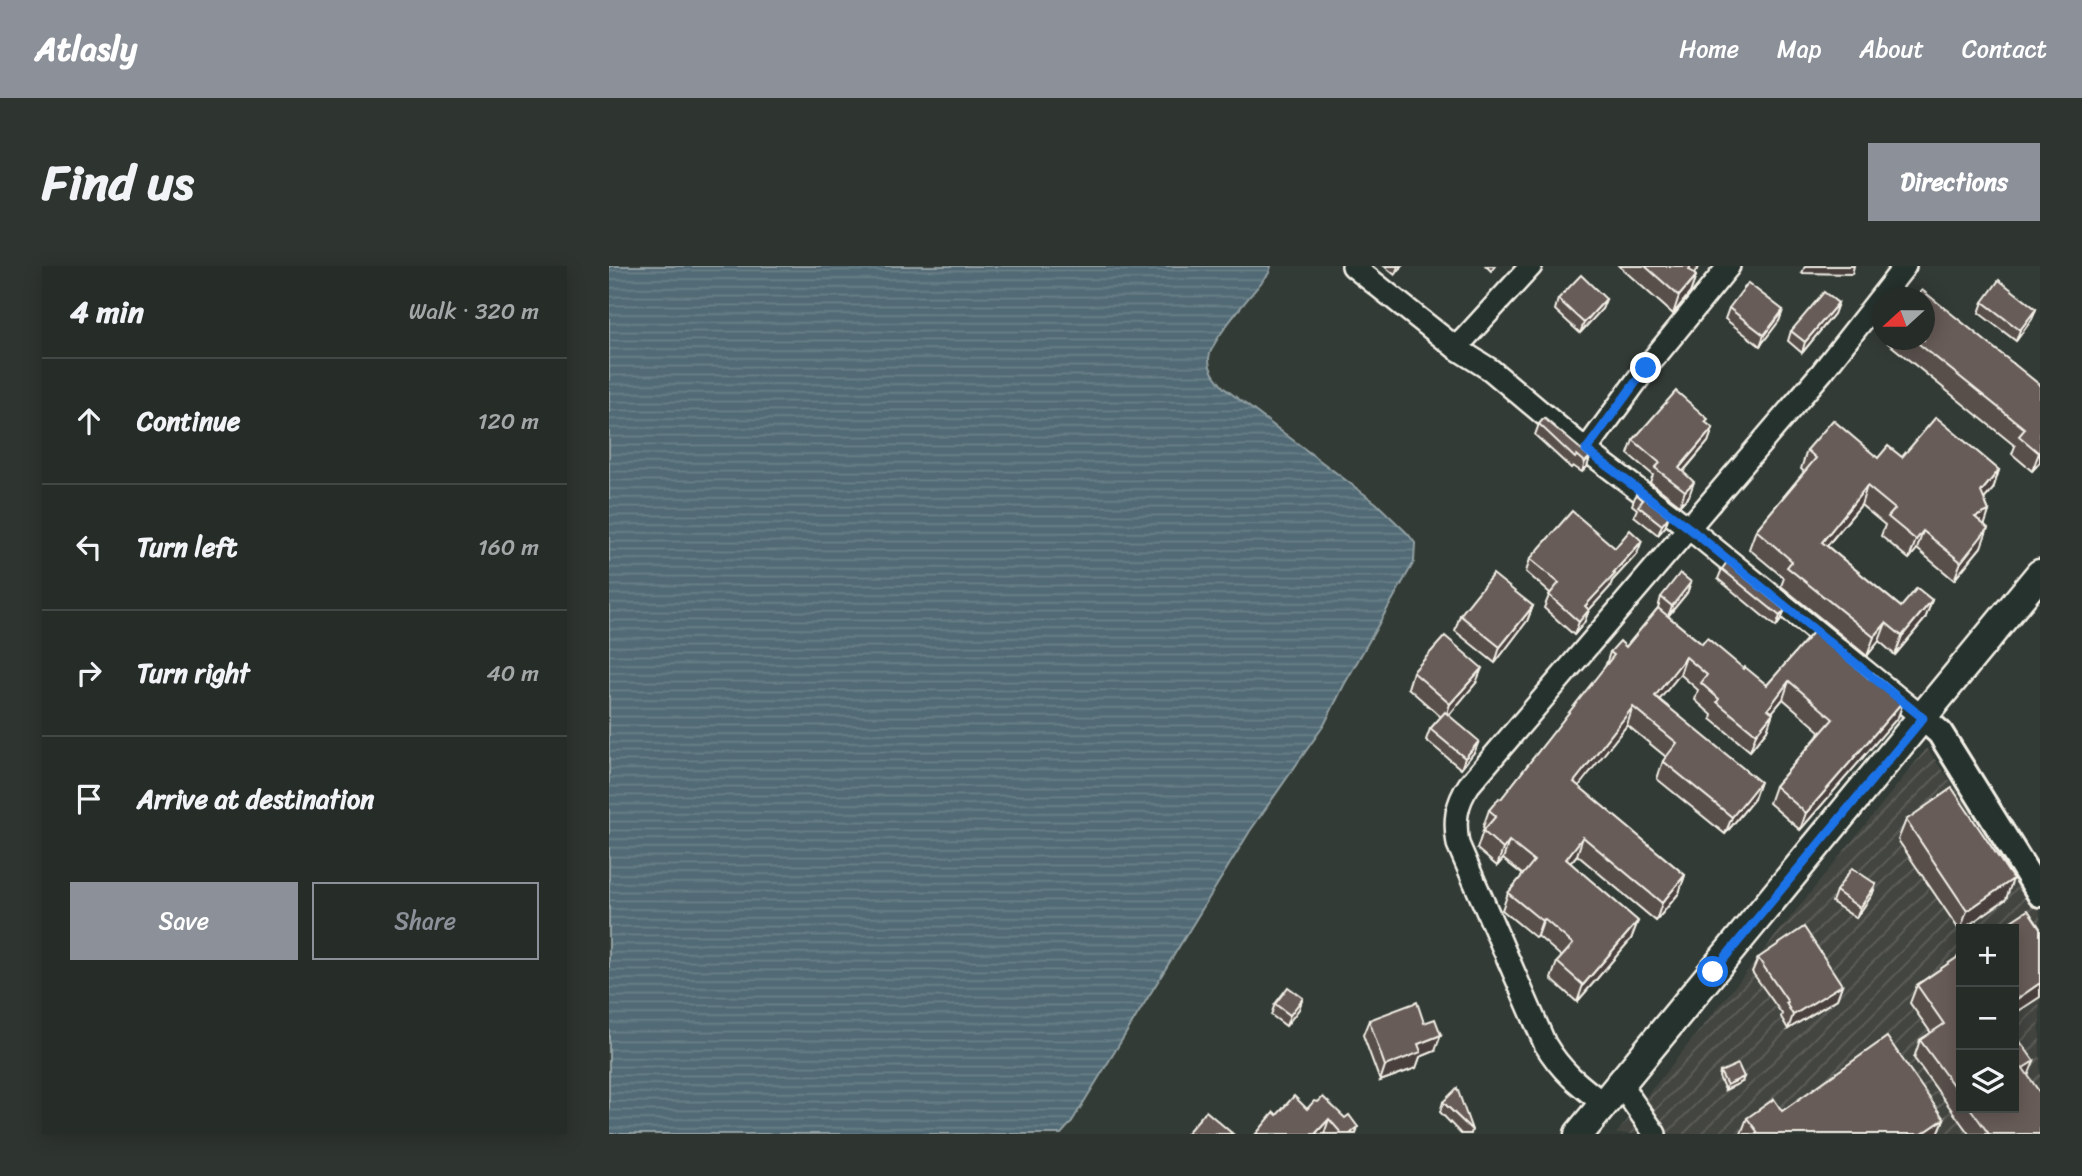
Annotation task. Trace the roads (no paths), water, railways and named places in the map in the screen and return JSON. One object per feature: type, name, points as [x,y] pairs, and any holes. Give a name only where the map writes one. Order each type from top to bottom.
[{"type":"main road","points":[[1579,1134],[2040,574]]},
{"type":"street","points":[[1353,266],[1456,348],[1491,370],[1586,450],[1689,528],[1940,733],[2040,894]]},
{"type":"street","points":[[1456,348],[1531,266]]},
{"type":"street","points":[[1586,450],[1646,368],[1729,266]]},
{"type":"street","points":[[1655,1134],[1612,1094],[1573,1080],[1558,1065],[1545,1044],[1458,844],[1456,811],[1469,785],[1822,372],[1905,266]]},
{"type":"water","points":[[609,266],[1271,266],[1269,273],[1217,340],[1209,359],[1212,371],[1224,388],[1376,503],[1415,543],[1414,562],[1324,725],[1250,831],[1071,1123],[1061,1134],[609,1134]]}]
